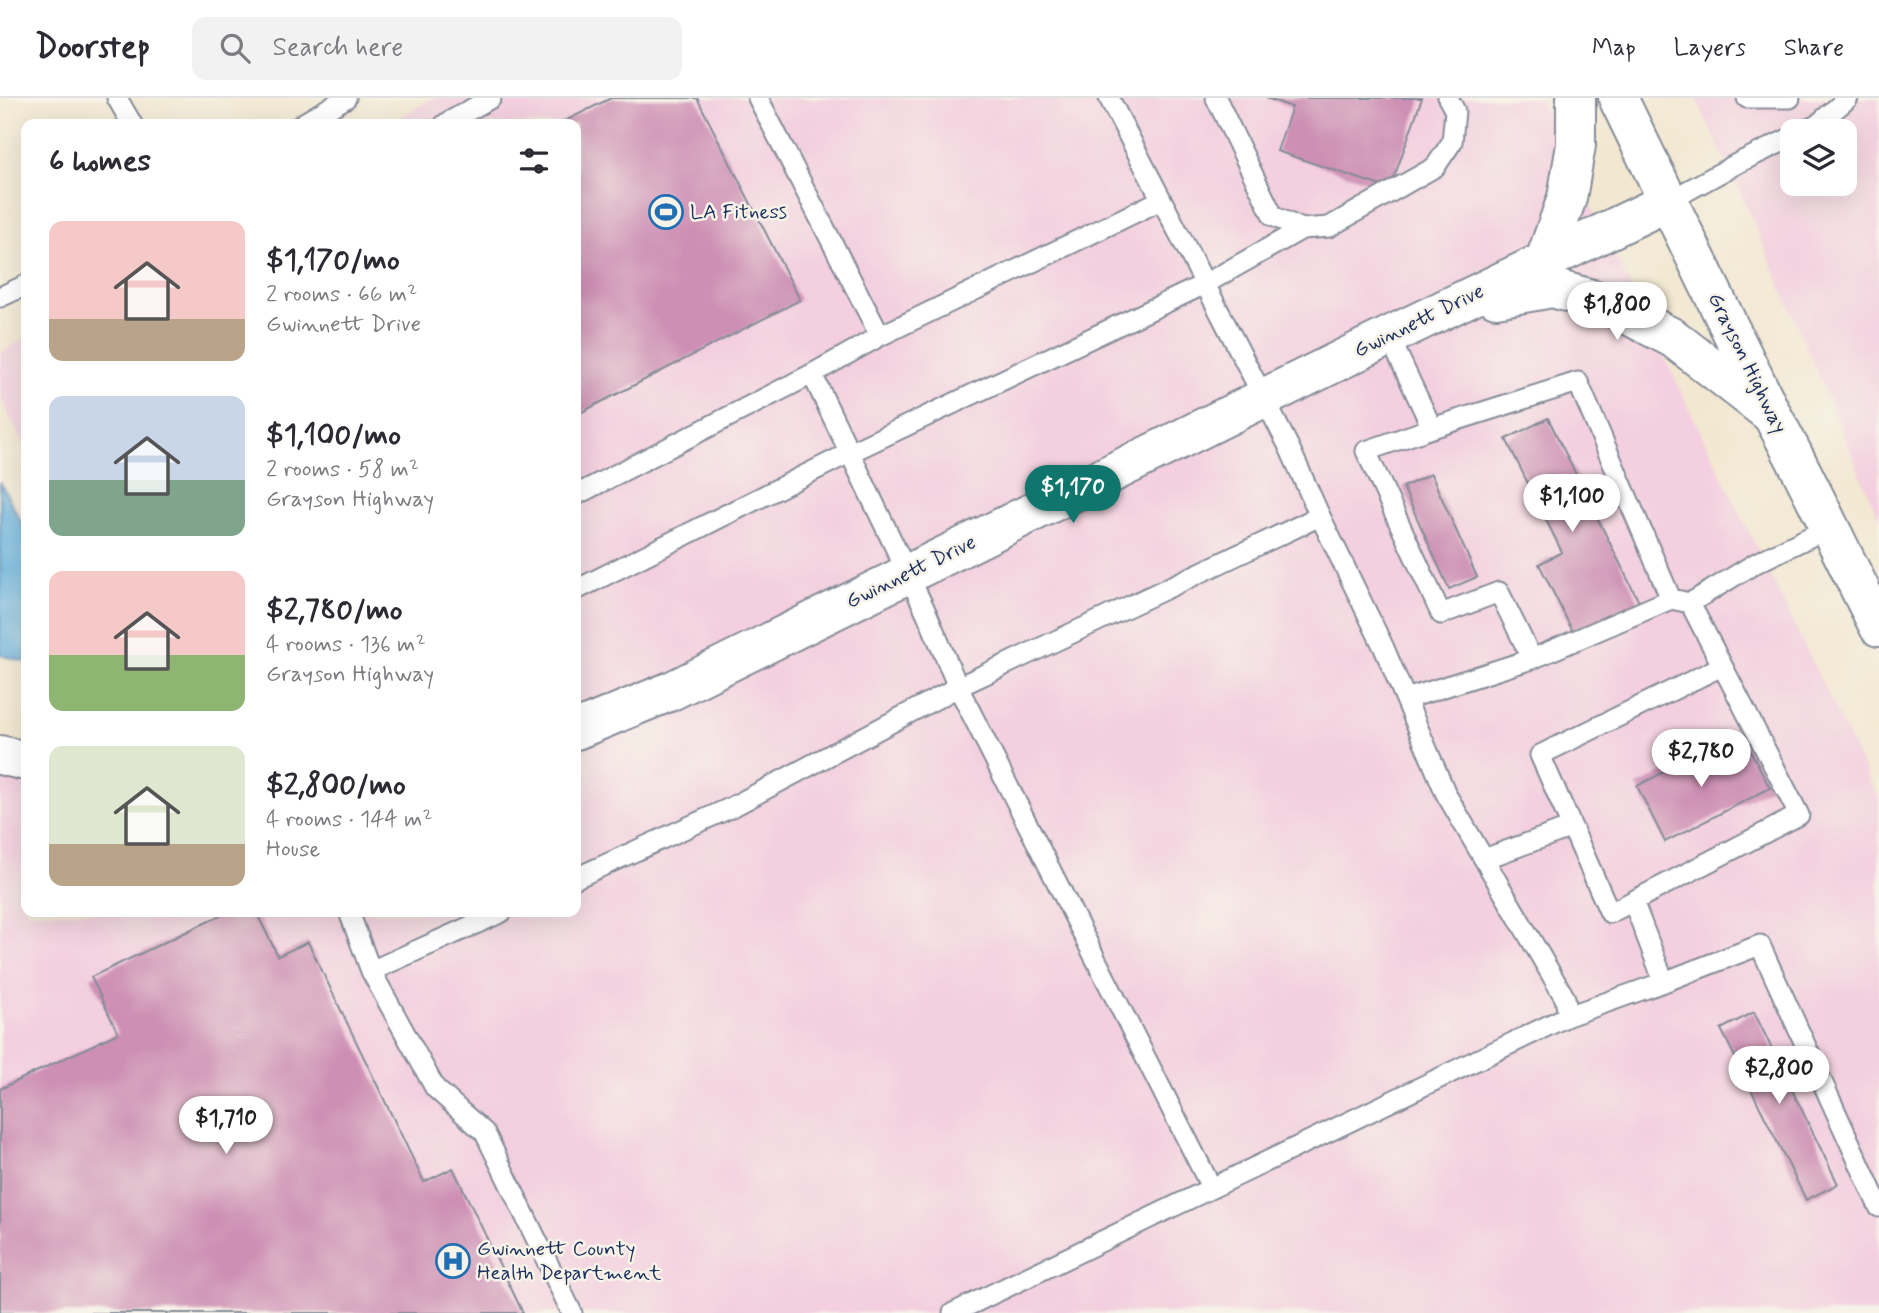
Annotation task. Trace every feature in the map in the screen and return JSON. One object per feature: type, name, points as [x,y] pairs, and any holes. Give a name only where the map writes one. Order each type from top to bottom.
[{"type":"street","points":[[1545,260],[1567,198],[1576,145],[1576,98]]},
{"type":"street","name":"Grayson Highway","points":[[1618,98],[1772,415],[1879,627]]},
{"type":"street","name":"Gwinnett Drive","points":[[581,728],[671,691],[1449,306],[1667,202]]},
{"type":"street","points":[[1449,306],[1552,288],[1602,302],[1673,338],[1772,415]]},
{"type":"street","points":[[0,755],[21,760]]},
{"type":"lane","points":[[117,98],[129,119]]},
{"type":"lane","points":[[310,119],[346,98]]},
{"type":"lane","points":[[454,119],[491,98]]},
{"type":"lane","points":[[758,98],[880,336]]},
{"type":"lane","points":[[1109,98],[1288,445],[1384,648],[1446,794],[1565,998],[1567,1016]]},
{"type":"lane","points":[[1216,98],[1273,216],[1303,229],[1329,228],[1435,167],[1452,142],[1455,111],[1448,98]]},
{"type":"lane","points":[[1747,98],[1790,98]]},
{"type":"lane","points":[[1823,119],[1848,98]]},
{"type":"lane","points":[[1667,202],[1780,143]]},
{"type":"lane","points":[[581,492],[812,374],[880,336],[1161,200]]},
{"type":"lane","points":[[581,587],[849,453],[1205,284],[1303,229]]},
{"type":"lane","points":[[0,297],[21,287]]},
{"type":"lane","points":[[1389,336],[1432,428]]},
{"type":"lane","points":[[812,374],[928,614],[958,687],[1210,1187]]},
{"type":"lane","points":[[1532,659],[1499,592],[1441,614],[1366,451],[1578,382],[1681,601],[1722,666],[1799,815],[1610,912],[1540,755],[1722,666]]},
{"type":"lane","points":[[581,876],[732,807],[958,687],[1320,516]]},
{"type":"lane","points":[[1406,699],[1532,659],[1681,601],[1828,528]]},
{"type":"lane","points":[[1484,859],[1572,827]]},
{"type":"lane","points":[[1633,901],[1664,982]]},
{"type":"lane","points":[[351,917],[371,971],[435,1088],[485,1133],[572,1313]]},
{"type":"lane","points":[[371,971],[491,917]]},
{"type":"lane","points":[[953,1313],[1567,1016],[1760,945],[1879,1207]]},
{"type":"shaded area","points":[[433,98],[1539,98],[1879,800],[1879,1313],[0,1313],[0,760],[21,753],[21,917],[581,917],[581,119],[397,119]]},
{"type":"shaded area","points":[[1696,98],[1879,98],[1879,519],[1755,225]]},
{"type":"shaded area","points":[[21,341],[21,440],[0,396],[0,353]]},
{"type":"water","points":[[0,482],[21,522],[21,661],[0,655]]},
{"type":"building","name":"LA Fitness","points":[[611,98],[697,98],[800,300],[581,412],[581,119],[569,119]]},
{"type":"building","points":[[1266,98],[1422,98],[1390,189],[1277,151],[1292,107]]},
{"type":"building","points":[[1548,418],[1640,604],[1575,636],[1539,564],[1562,552],[1506,439]]},
{"type":"building","points":[[1431,474],[1477,577],[1449,589],[1403,487]]},
{"type":"building","points":[[1747,744],[1770,788],[1665,842],[1637,786],[1674,767],[1672,763],[1693,751],[1695,756],[1711,749],[1716,760]]},
{"type":"building","points":[[217,917],[258,917],[278,956],[308,942],[424,1182],[453,1168],[523,1313],[0,1313],[0,1089],[118,1033],[91,977]]},
{"type":"building","points":[[1754,1012],[1838,1184],[1806,1200],[1721,1029]]},
{"type":"place","name":"LA Fitness","points":[[666,212]]},
{"type":"place","name":"Gwinnett County Health Department","points":[[453,1261]]}]
